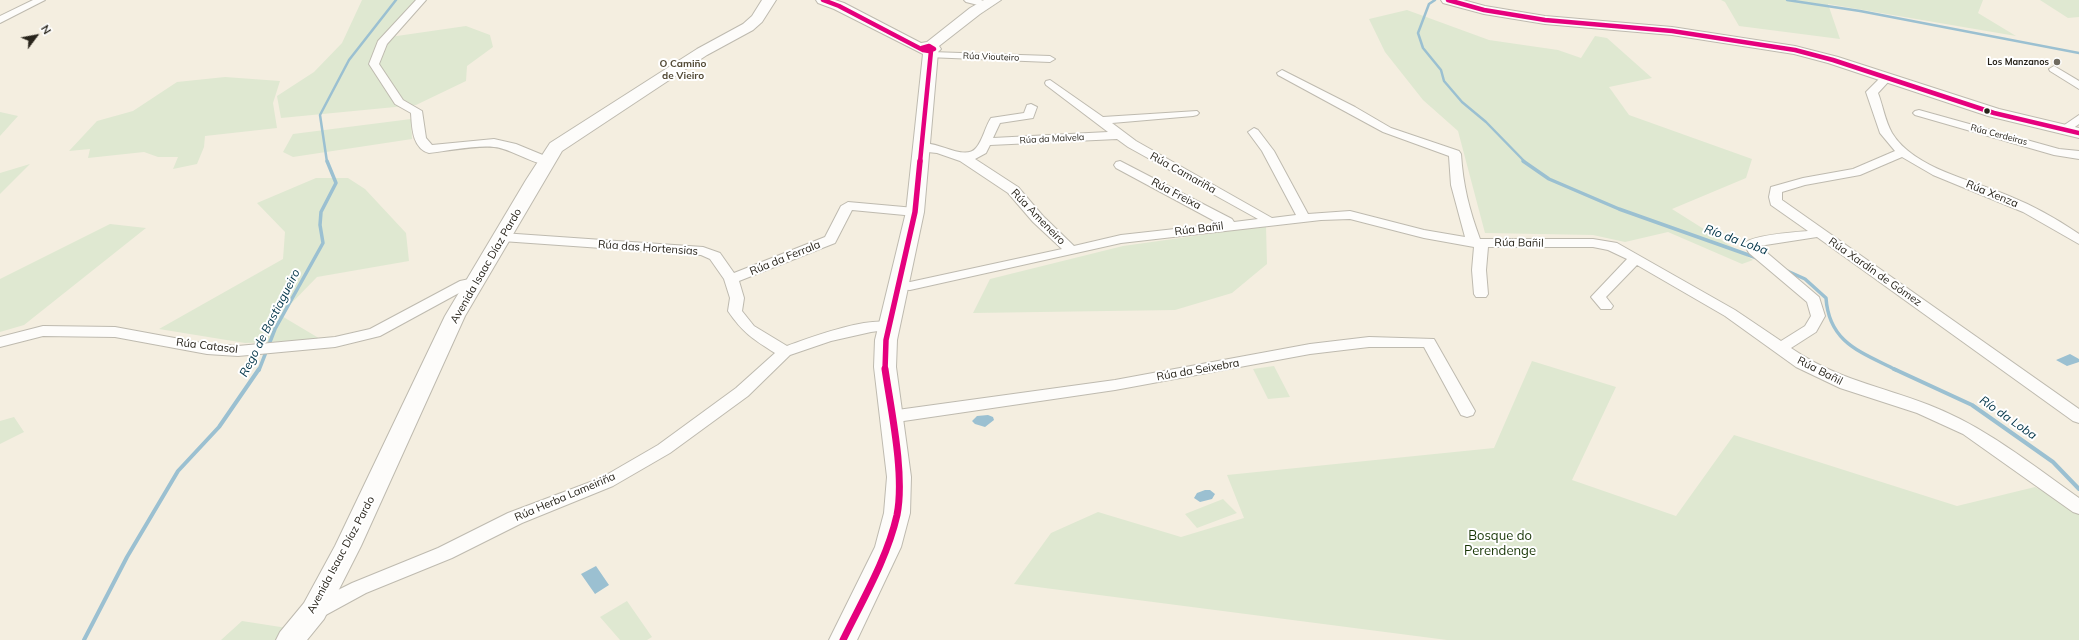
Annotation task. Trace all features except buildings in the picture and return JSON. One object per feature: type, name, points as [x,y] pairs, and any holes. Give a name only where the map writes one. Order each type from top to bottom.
[{"type":"street","points":[[0,20],[40,0]]},
{"type":"street","points":[[421,0],[382,43],[374,64],[399,102],[416,111],[420,139],[429,149],[494,143],[512,147],[546,161]]},
{"type":"street","name":"Avenida Isaac Díaz Pardo","points":[[290,640],[314,611],[367,506],[456,316],[474,282],[546,161],[556,147],[702,52],[748,27],[757,19],[769,0]]},
{"type":"street","points":[[823,0],[839,6],[908,43],[929,50]]},
{"type":"street","points":[[969,0],[990,2]]},
{"type":"street","points":[[1448,0],[1484,10],[1545,20],[1660,29],[1778,47],[1821,56],[1994,112],[2079,133]]},
{"type":"street","points":[[843,640],[888,547],[897,513],[899,476],[890,417],[885,367],[888,326],[915,212],[922,148],[929,50],[990,2]]},
{"type":"street","name":"Rúa Viouteiro","points":[[929,50],[1050,59]]},
{"type":"street","points":[[2054,70],[2079,86]]},
{"type":"street","points":[[1282,74],[1352,109],[1399,136],[1455,154],[1457,185],[1464,214],[1478,242],[1481,294]]},
{"type":"street","name":"Rúa Xenza","points":[[1886,78],[1872,92],[1887,136],[1902,153],[1920,166],[1993,193],[2031,210],[2079,240]]},
{"type":"street","name":"Rúa Camariña","points":[[1050,83],[1118,135],[1262,216],[1268,221]]},
{"type":"street","points":[[922,148],[938,149],[964,158],[974,156],[982,150],[994,120],[1029,116],[1031,107]]},
{"type":"street","points":[[1100,121],[1193,113]]},
{"type":"street","name":"Rúa Cerdeiras","points":[[1919,113],[2058,152],[2079,155]]},
{"type":"street","points":[[2064,130],[2079,118]]},
{"type":"street","points":[[1254,132],[1268,151],[1304,218]]},
{"type":"street","name":"Rúa da Malvela","points":[[986,142],[1118,135]]},
{"type":"street","name":"Rúa Xardín de Gómez","points":[[1902,153],[1856,172],[1803,182],[1776,190],[1776,202],[2079,417]]},
{"type":"street","name":"Rúa Ameneiro","points":[[964,158],[1013,190],[1038,219],[1072,251]]},
{"type":"street","name":"Rúa Freixa","points":[[1120,165],[1227,222],[1230,226]]},
{"type":"street","name":"Rúa da Ferrala","points":[[731,280],[830,240],[848,206],[915,212]]},
{"type":"street","name":"Rúa Bañil","points":[[898,286],[910,286],[969,274],[1121,239],[1304,218],[1350,216],[1424,234],[1478,242],[1593,243],[1612,246],[1636,258],[1730,313],[1802,363],[1846,384],[1923,409],[1969,430],[2079,507]]},
{"type":"street","points":[[1779,347],[1788,344],[1811,329],[1818,316],[1814,300],[1754,250],[1751,244],[1819,233]]},
{"type":"street","name":"Rúa das Hortensias","points":[[502,237],[703,251],[715,256],[731,280],[737,298],[735,311],[749,328],[785,352]]},
{"type":"street","points":[[1606,306],[1598,297],[1636,258]]},
{"type":"street","name":"Rúa Catasol","points":[[0,342],[43,331],[115,332],[207,349],[238,351],[335,342],[375,333],[464,284],[474,282]]},
{"type":"street","name":"Rúa Herba Lameiriña","points":[[314,611],[359,588],[444,553],[515,518],[606,482],[664,449],[742,392],[785,352],[826,338],[871,327],[888,326]]},
{"type":"street","name":"Rúa da Seixebra","points":[[890,417],[1115,385],[1310,349],[1369,342],[1429,342],[1467,411]]},
{"type":"green space","points":[[362,0],[422,0],[390,37],[466,26],[490,35],[493,47],[467,66],[466,81],[416,105],[281,118],[277,96],[314,72],[342,43]]},
{"type":"green space","points":[[1721,0],[1983,0],[1978,13],[2016,36],[1828,4],[1840,39],[1739,26],[1725,2]]},
{"type":"green space","points":[[2040,0],[2079,0],[2079,17],[2068,18]]},
{"type":"green space","points":[[1407,10],[1489,40],[1558,50],[1581,58],[1595,36],[1607,38],[1652,78],[1609,87],[1629,115],[1752,159],[1746,178],[1672,209],[1753,260],[1742,264],[1668,232],[1625,242],[1593,235],[1485,233],[1458,131],[1423,100],[1385,52],[1369,19]]},
{"type":"green space","points":[[225,77],[280,81],[273,103],[277,128],[205,136],[204,147],[197,164],[173,169],[178,157],[158,157],[144,152],[88,158],[90,149],[69,151],[97,121],[133,111],[177,82]]},
{"type":"green space","points":[[0,112],[18,116],[0,136]]},
{"type":"green space","points":[[411,119],[412,139],[293,157],[283,152],[293,134]]},
{"type":"green space","points":[[30,164],[0,194],[0,173]]},
{"type":"green space","points":[[316,178],[348,178],[365,189],[406,233],[409,261],[317,277],[280,315],[322,340],[245,343],[159,329],[283,259],[285,232],[257,203]]},
{"type":"green space","points":[[110,224],[146,228],[24,325],[0,332],[0,279]]},
{"type":"green space","points":[[1266,226],[1267,264],[1232,293],[1175,310],[973,313],[990,279],[1123,246]]},
{"type":"green space","name":"Bosque do Perendenge","points":[[1532,361],[1616,387],[1572,480],[1676,516],[1734,435],[1957,506],[2035,487],[2079,511],[2079,640],[1447,640],[1014,584],[1051,533],[1098,512],[1181,537],[1244,518],[1227,475],[1494,448]]},
{"type":"green space","points":[[1274,366],[1290,397],[1268,399],[1253,369]]},
{"type":"green space","points":[[14,417],[24,432],[0,444],[0,421]]},
{"type":"green space","points":[[1223,499],[1237,513],[1197,528],[1185,514]]},
{"type":"green space","points":[[627,601],[652,637],[647,640],[620,640],[600,617]]},
{"type":"green space","points":[[242,621],[287,628],[276,640],[221,640]]},
{"type":"water","points":[[2070,354],[2079,359],[2079,362],[2067,366],[2056,360]]},
{"type":"water","points":[[988,415],[993,417],[994,420],[985,427],[975,424],[972,421],[977,416]]},
{"type":"water","points":[[1210,490],[1215,494],[1212,499],[1200,502],[1194,498],[1197,493]]},
{"type":"water","points":[[596,566],[609,585],[595,594],[581,574]]},
{"type":"waterway","name":"Rego de Bastiagueiro","points":[[327,162],[320,115],[349,60],[396,0]]},
{"type":"waterway","name":"Río da Loba","points":[[1435,0],[1429,4],[1418,33],[1423,48],[1441,70],[1444,81],[1462,102],[1486,122],[1525,162]]},
{"type":"waterway","points":[[1787,0],[1860,11],[2079,53]]},
{"type":"waterway","name":"Rego de Bastiagueiro","points":[[259,370],[275,329],[323,243],[320,225],[321,212],[336,183],[327,161]]},
{"type":"waterway","name":"Río da Loba","points":[[1523,161],[1549,179],[1619,209],[1757,258]]},
{"type":"waterway","name":"Río da Loba","points":[[1785,270],[1805,279],[1826,298],[1828,313],[1833,326],[1840,336],[1859,351],[1895,369]]},
{"type":"waterway","name":"Rego de Bastiagueiro","points":[[84,640],[127,557],[178,471],[219,427],[259,369]]},
{"type":"waterway","name":"Río da Loba","points":[[1895,369],[1972,405],[2053,462],[2079,489]]},
{"type":"transit line","points":[[823,0],[839,6],[923,50],[929,51],[934,49],[929,46],[922,48]]},
{"type":"transit line","points":[[1448,0],[1484,10],[1545,20],[1672,31],[1795,50],[1833,60],[1994,113],[2079,133]]},
{"type":"transit line","points":[[843,640],[888,547],[897,513],[899,477],[885,367],[886,340],[915,212],[931,51]]},
{"type":"place","name":"Los Manzanos","points":[[2057,62]]},
{"type":"district","name":"O Camiño de Vieiro","points":[[683,70]]}]
